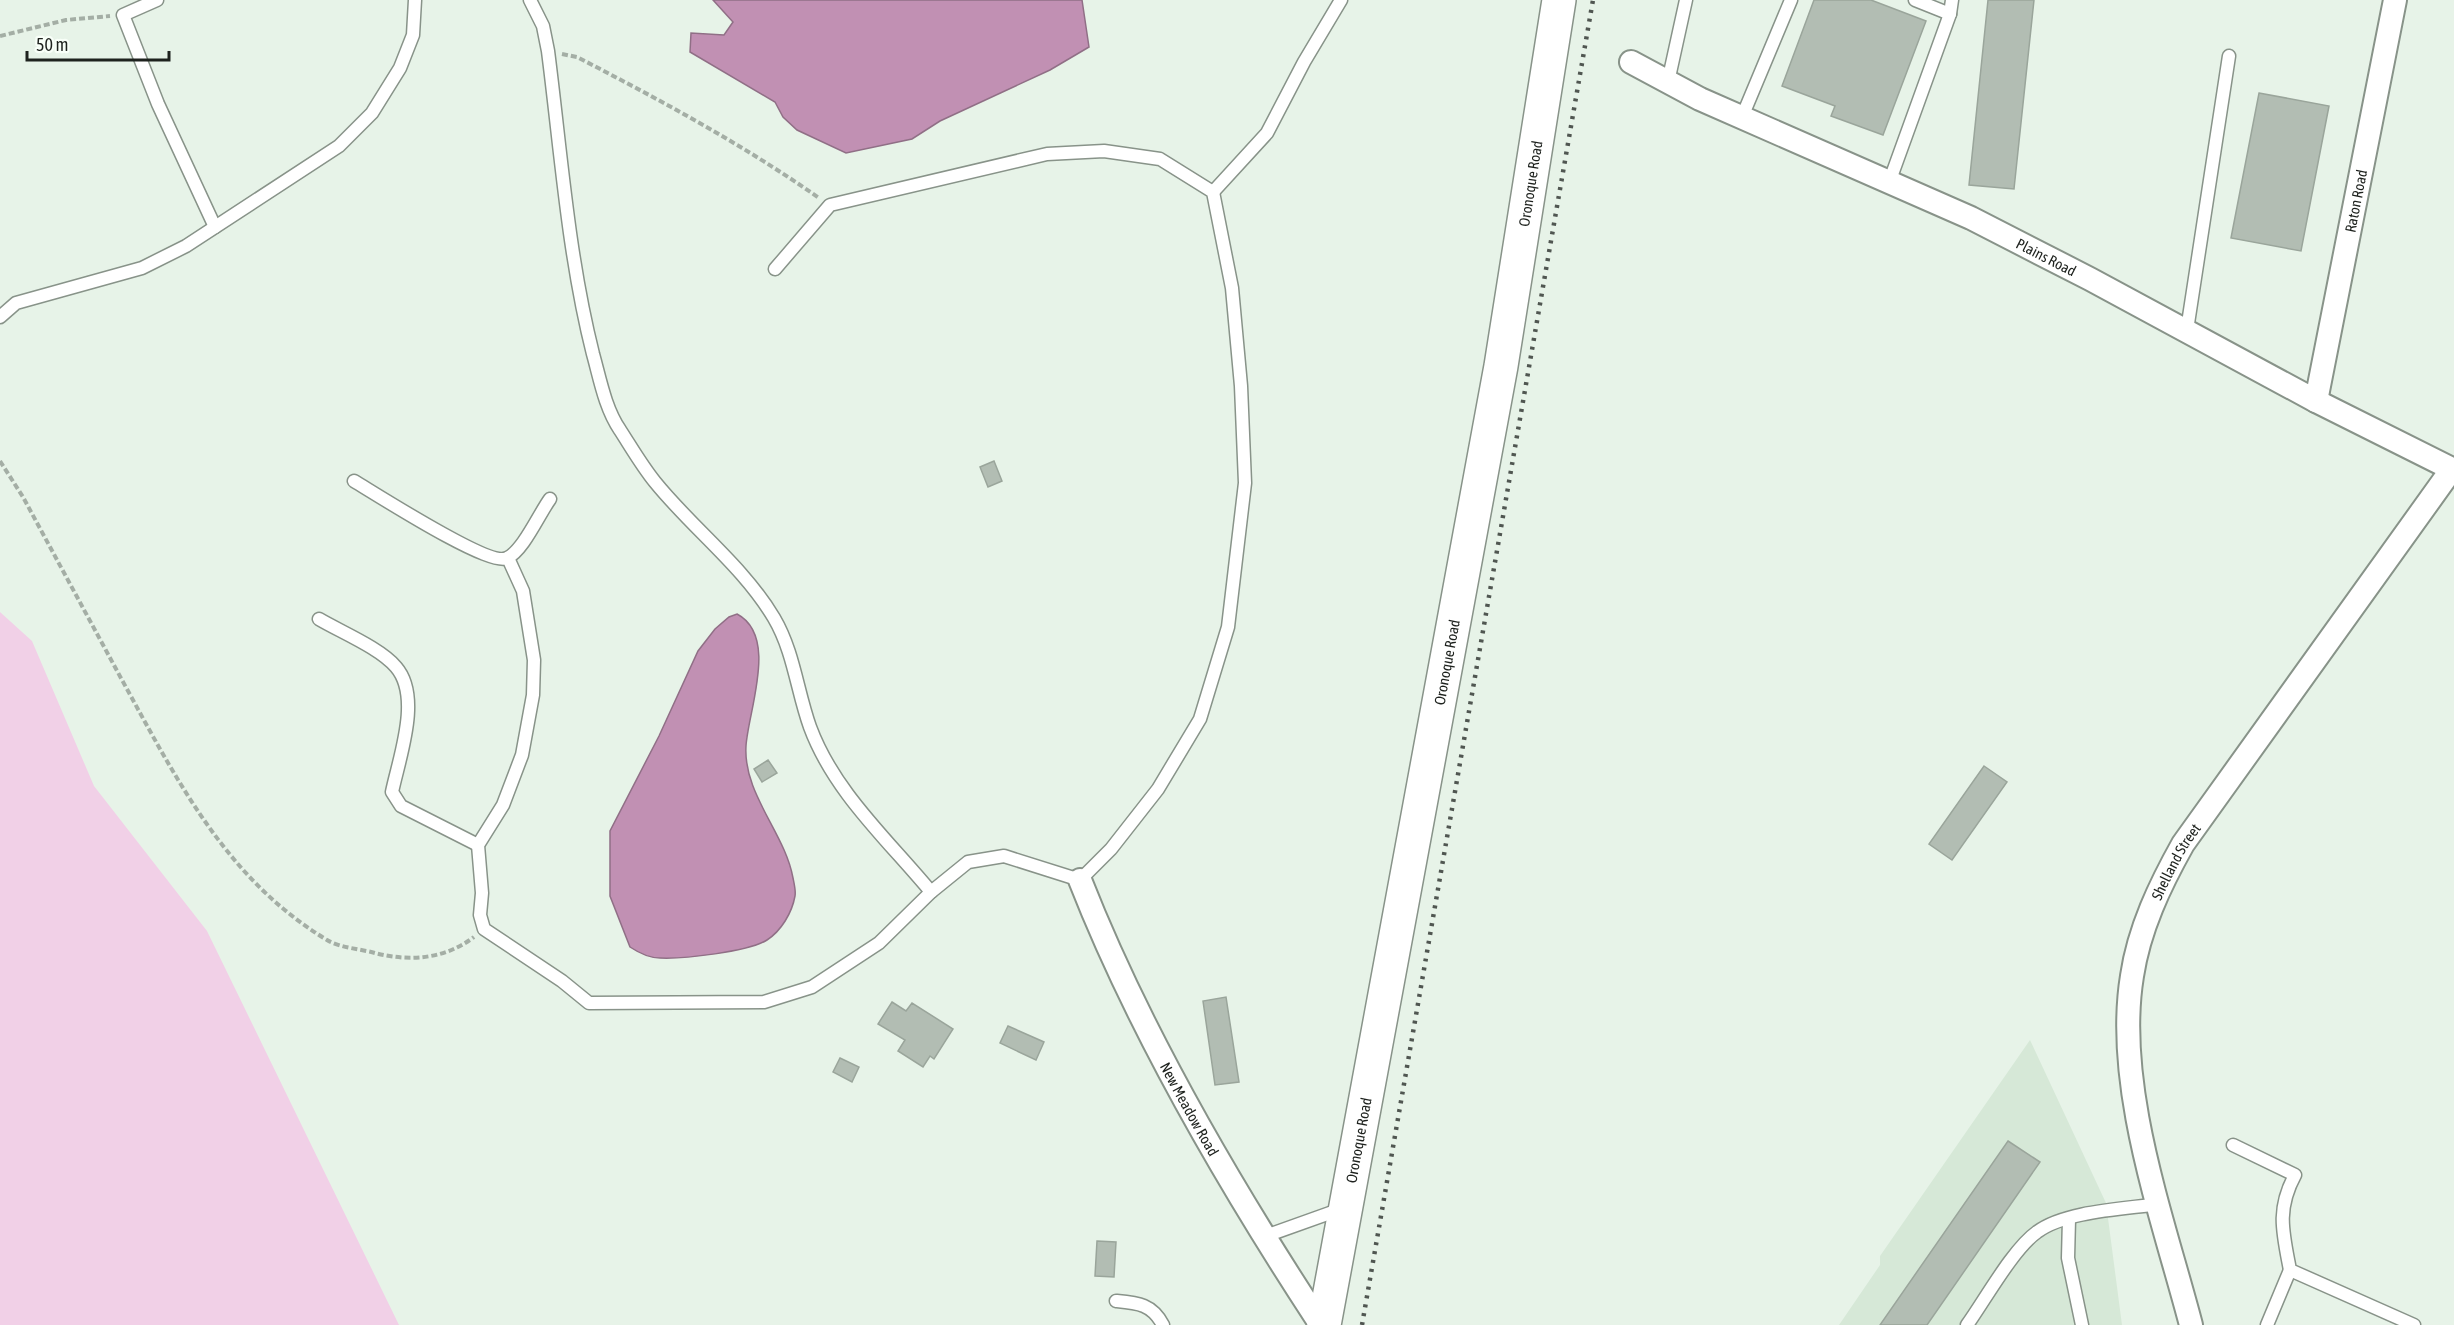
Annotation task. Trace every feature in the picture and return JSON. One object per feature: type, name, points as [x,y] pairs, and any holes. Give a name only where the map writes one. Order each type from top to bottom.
[{"type":"street","name":"Oronoque Road","points":[[1323,1325],[1501,366],[1559,0]]},
{"type":"street","name":"Raton Road","points":[[2316,401],[2395,0]]},
{"type":"street","name":"Plains Road","points":[[1630,62],[1742,117],[1890,180],[1981,223],[2187,330],[2316,401],[2453,468]]},
{"type":"street","name":"Shelland Street","points":[[2191,1325],[2136,1117],[2128,1058],[2132,975],[2151,908],[2183,844],[2453,468]]},
{"type":"street","name":"New Meadow Road","points":[[1080,880],[1115,965],[1179,1088],[1263,1237],[1323,1325]]},
{"type":"lane","points":[[157,0],[123,15],[158,104],[215,227]]},
{"type":"lane","points":[[0,316],[16,303],[142,268],[186,246],[339,146],[372,113],[400,68],[413,35],[415,0]]},
{"type":"lane","points":[[530,0],[543,26],[548,51],[569,230],[580,296],[603,394],[618,428],[655,482],[746,579],[774,619],[788,646],[810,727],[830,768],[855,804],[931,892]]},
{"type":"lane","points":[[1213,192],[1267,133],[1304,62],[1341,0]]},
{"type":"lane","points":[[1668,82],[1672,52],[1686,0]]},
{"type":"lane","points":[[1742,117],[1791,0]]},
{"type":"lane","points":[[1915,0],[1950,14]]},
{"type":"lane","points":[[1890,180],[1950,14],[1952,0]]},
{"type":"lane","points":[[2187,330],[2229,56]]},
{"type":"lane","points":[[508,558],[523,591],[534,660],[533,695],[522,755],[503,805],[478,845],[482,892],[480,915],[484,929],[562,981],[589,1003],[764,1002],[812,987],[869,950],[931,892],[968,862],[1004,856],[1080,880],[1111,849],[1158,789],[1200,719],[1228,627],[1245,483],[1242,386],[1232,288],[1213,192],[1160,159],[1104,151],[1047,154],[830,205],[775,269]]},
{"type":"lane","points":[[354,481],[474,552],[497,561],[508,558],[521,544],[550,499]]},
{"type":"lane","points":[[319,619],[380,654],[398,668],[407,696],[409,724],[392,792],[401,806],[478,845]]},
{"type":"lane","points":[[2233,1145],[2295,1175],[2286,1191],[2281,1218],[2290,1270],[2267,1325]]},
{"type":"lane","points":[[1967,1325],[2029,1238],[2044,1227],[2069,1219],[2159,1204]]},
{"type":"lane","points":[[1263,1237],[1345,1207]]},
{"type":"lane","points":[[2069,1219],[2068,1258],[2082,1325]]},
{"type":"lane","points":[[2290,1270],[2414,1325]]},
{"type":"lane","points":[[1116,1301],[1143,1303],[1156,1312],[1163,1325]]},
{"type":"path","points":[[0,36],[66,20],[123,15]]},
{"type":"path","points":[[548,51],[577,57],[673,107],[782,172],[830,205]]},
{"type":"path","points":[[0,461],[23,497],[171,769],[212,832],[262,892],[329,941],[393,957],[425,958],[459,949],[484,929]]},
{"type":"shaded area","points":[[713,0],[1082,0],[1089,47],[1050,70],[940,121],[912,139],[846,153],[797,130],[783,117],[775,102],[690,52],[691,33],[724,35],[733,22]]},
{"type":"shaded area","points":[[0,612],[32,641],[94,786],[207,931],[399,1325],[0,1325]]},
{"type":"shaded area","points":[[737,614],[750,625],[756,639],[759,656],[746,746],[747,764],[757,797],[789,861],[795,889],[794,902],[781,927],[767,940],[758,944],[699,956],[652,957],[630,947],[610,896],[610,831],[659,736],[698,651],[715,629],[729,617]]},
{"type":"shaded area","points":[[2030,1040],[2106,1203],[2122,1325],[1839,1325],[1880,1265],[1880,1256]]},
{"type":"building","points":[[1814,0],[1871,0],[1926,21],[1883,135],[1831,116],[1835,106],[1782,86]]},
{"type":"building","points":[[1988,0],[2034,0],[2014,189],[1969,185]]},
{"type":"building","points":[[2259,93],[2329,106],[2301,251],[2231,238]]},
{"type":"building","points":[[994,461],[1002,481],[988,487],[980,467]]},
{"type":"building","points":[[768,760],[777,773],[762,782],[754,769]]},
{"type":"building","points":[[1984,766],[2007,782],[1952,860],[1929,844]]},
{"type":"building","points":[[1226,997],[1239,1082],[1215,1085],[1203,1001]]},
{"type":"building","points":[[892,1002],[906,1011],[912,1003],[953,1029],[934,1059],[930,1056],[923,1067],[898,1051],[905,1040],[878,1024]]},
{"type":"building","points":[[1008,1026],[1044,1042],[1036,1060],[1000,1043]]},
{"type":"building","points":[[840,1058],[859,1067],[852,1082],[833,1072]]},
{"type":"building","points":[[2008,1141],[2040,1162],[1927,1325],[1880,1325]]},
{"type":"building","points":[[1097,1241],[1116,1242],[1114,1277],[1095,1276]]},
{"type":"railway","points":[[1362,1325],[1593,0]]}]
